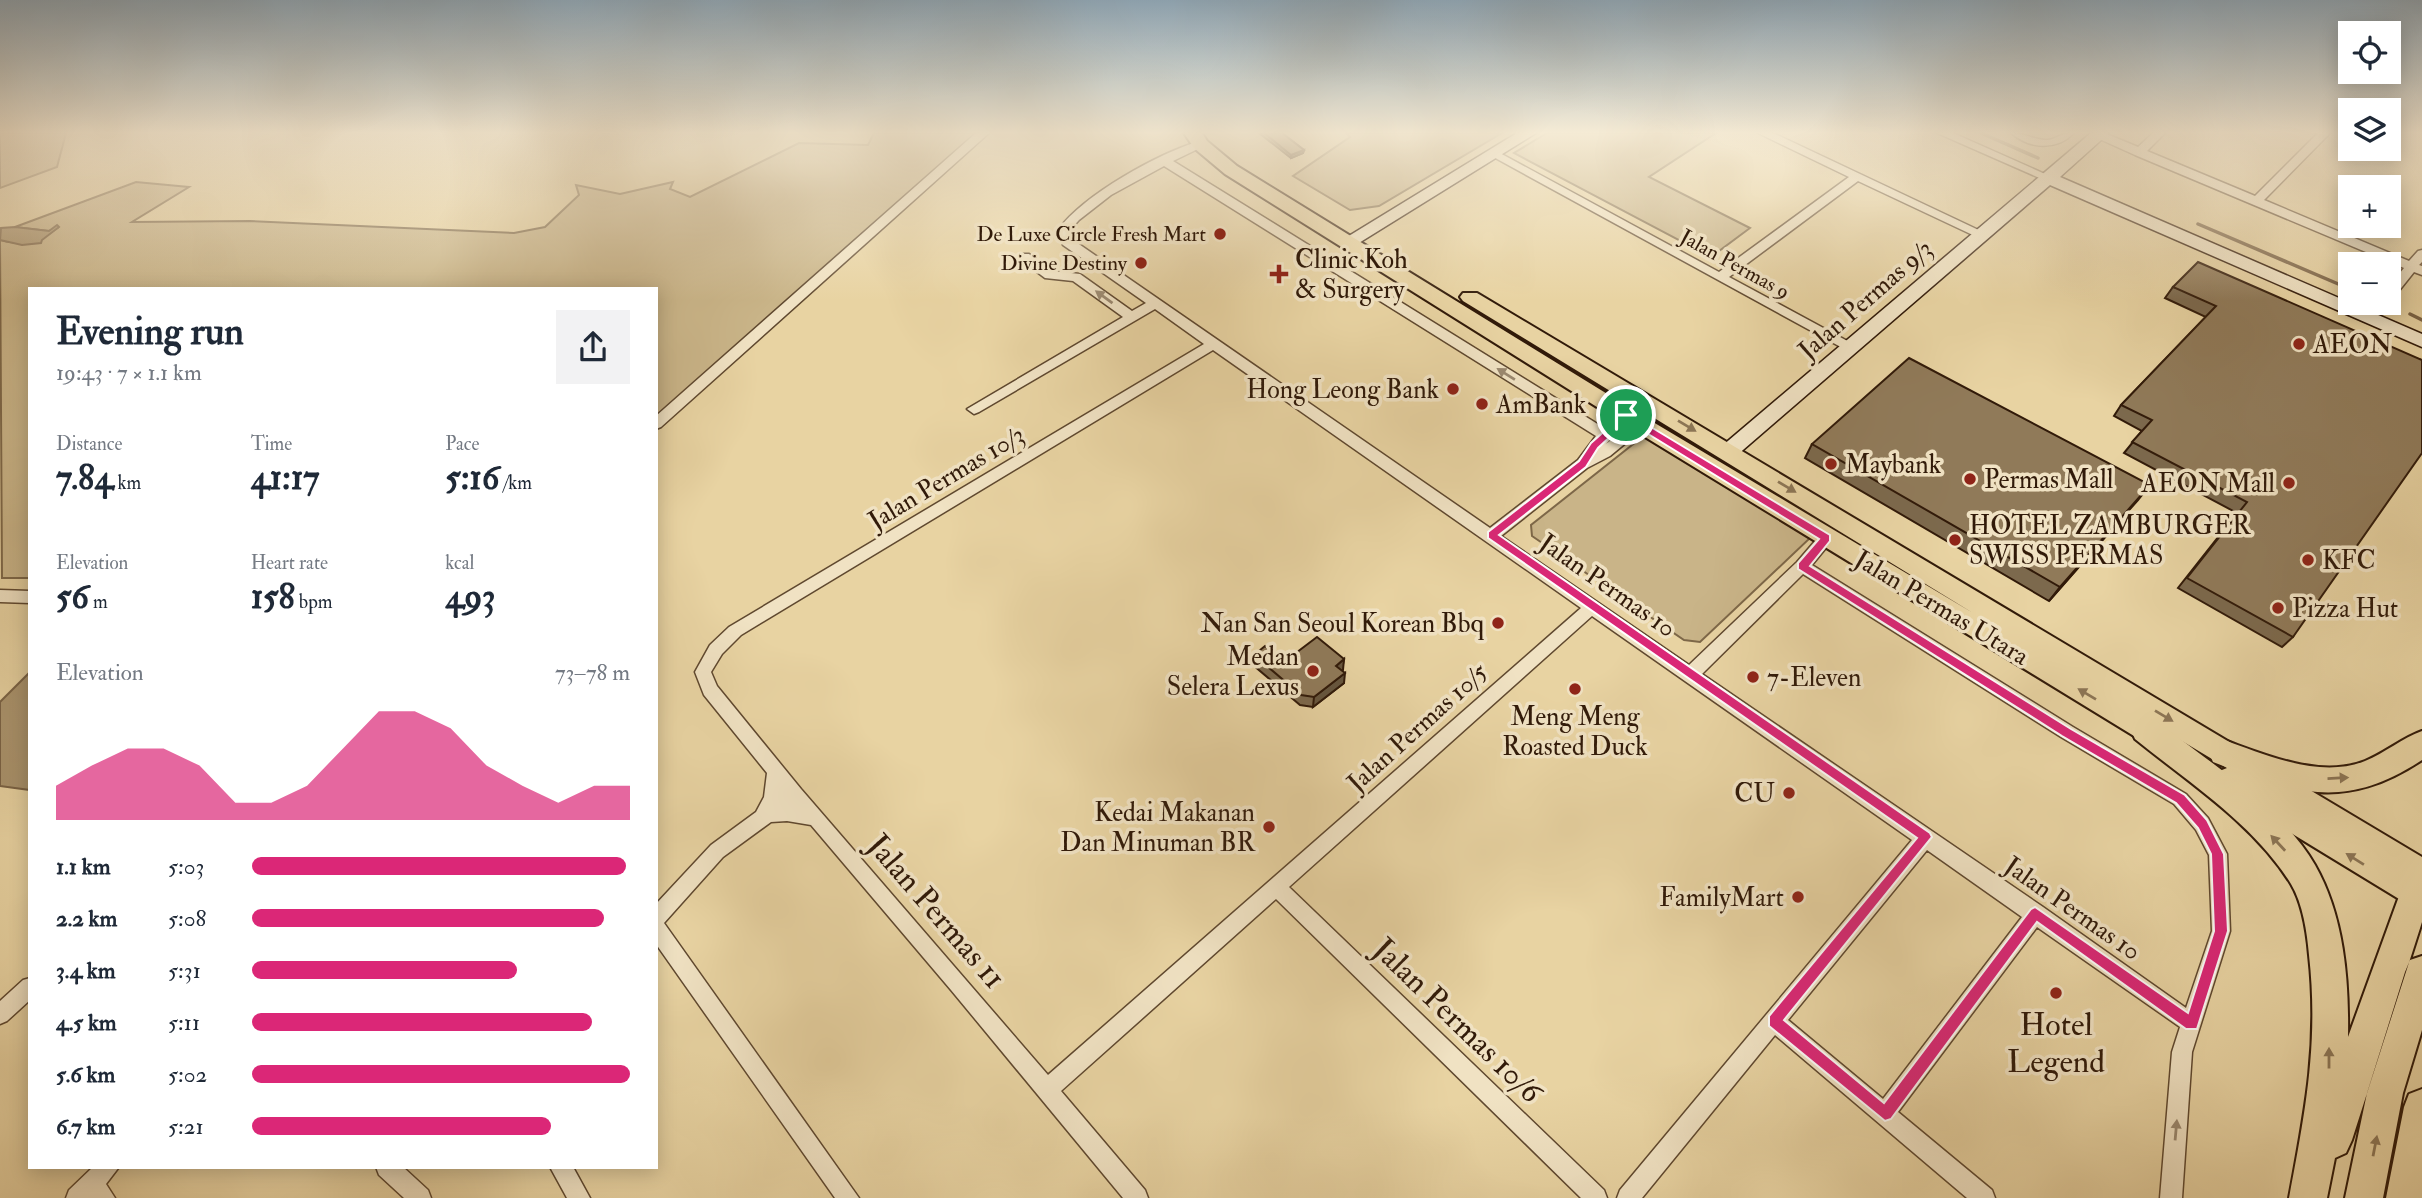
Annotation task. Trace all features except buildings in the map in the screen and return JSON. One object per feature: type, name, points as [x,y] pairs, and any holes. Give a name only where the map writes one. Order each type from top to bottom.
[{"type":"highway","points":[[2146,730],[2280,843],[2304,875],[2316,908],[2328,973],[2329,1078],[2308,1198]]},
{"type":"highway","points":[[2224,753],[2279,773],[2334,778],[2358,777],[2404,756],[2422,744]]},
{"type":"highway","points":[[2364,1198],[2411,965],[2420,886]]},
{"type":"highway","points":[[2315,1198],[2411,965]]},
{"type":"highway","points":[[2405,1198],[2420,1114]]},
{"type":"main road","name":"Jalan Permas Utara","points":[[1283,189],[1355,238],[1489,318],[1729,451],[2224,753],[2420,886]]},
{"type":"main road","name":"Jalan Permas Utara","points":[[1489,318],[1633,420],[1826,538],[2146,730],[2420,886]]},
{"type":"street","points":[[658,422],[920,189]]},
{"type":"street","name":"Jalan Permas 10","points":[[1115,189],[1072,219],[1064,230],[1067,242],[2192,1024]]},
{"type":"street","points":[[1209,189],[1606,436]]},
{"type":"street","points":[[1355,238],[1436,189]]},
{"type":"street","name":"Jalan Permas 9","points":[[1558,189],[1848,347]]},
{"type":"street","points":[[1720,277],[1839,189]]},
{"type":"street","points":[[1885,189],[1981,234]]},
{"type":"street","name":"Jalan Permas 9/3","points":[[1729,451],[2035,189]]},
{"type":"street","points":[[2073,189],[2422,341]]},
{"type":"street","points":[[2225,189],[2417,269]]},
{"type":"street","points":[[2256,202],[2269,189]]},
{"type":"street","points":[[2401,283],[2417,269],[2422,254]]},
{"type":"street","points":[[1025,257],[1049,275],[1076,277],[1132,317]]},
{"type":"street","points":[[974,408],[1156,303]]},
{"type":"street","name":"Jalan Permas 10/3","points":[[709,659],[735,631],[1214,344]]},
{"type":"street","points":[[1582,464],[1606,436],[1633,420]]},
{"type":"street","points":[[1492,535],[1582,464],[1605,452],[1633,420]]},
{"type":"street","points":[[1690,674],[1802,566],[1826,538]]},
{"type":"street","points":[[1802,566],[2067,733],[2180,799],[2203,824],[2218,854],[2221,931],[2182,1052],[2171,1198]]},
{"type":"street","points":[[0,596],[28,597]]},
{"type":"street","name":"Jalan Permas 10/5","points":[[1047,1090],[1592,606]]},
{"type":"street","name":"Jalan Permas 11","points":[[709,659],[704,672],[710,690],[1047,1090],[1128,1195]]},
{"type":"street","points":[[764,814],[773,798],[776,770]]},
{"type":"street","points":[[658,916],[717,851],[764,814],[795,794]]},
{"type":"street","points":[[764,814],[787,813],[816,818]]},
{"type":"street","points":[[1628,1198],[1926,837]]},
{"type":"street","name":"Jalan Permas 10/6","points":[[1276,887],[1596,1198]]},
{"type":"street","points":[[1885,1113],[2035,914]]},
{"type":"street","points":[[658,931],[848,1198]]},
{"type":"street","points":[[0,1014],[28,989]]},
{"type":"street","points":[[1774,1021],[1984,1198]]},
{"type":"street","points":[[91,1193],[107,1169]]},
{"type":"street","points":[[389,1169],[420,1198]]},
{"type":"street","points":[[562,1169],[579,1198]]},
{"type":"shaded area","points":[[117,189],[186,189],[132,222],[250,221],[514,233],[545,227],[579,195],[577,189],[595,189],[620,194],[642,189],[670,189],[690,197],[706,189],[915,189],[658,417],[658,287],[28,287],[28,578],[2,578],[0,240],[31,242],[59,227],[49,231],[15,227]]},
{"type":"shaded area","points":[[1315,189],[1408,189],[1379,206],[1350,210]]},
{"type":"shaded area","points":[[1582,189],[1673,189],[1750,228],[1711,257]]},
{"type":"shaded area","points":[[57,225],[59,227],[41,243],[22,245],[0,240],[1,228],[49,231]]},
{"type":"shaded area","points":[[1646,434],[1810,538],[1700,642],[1684,640],[1532,536],[1531,525]]},
{"type":"shaded area","points":[[28,674],[28,790],[0,786],[0,702]]},
{"type":"waterway","points":[[2198,224],[2338,284]]},
{"type":"waterway","points":[[2410,314],[2422,320]]},
{"type":"place","name":"De Luxe Circle Fresh Mart","points":[[1220,234]]},
{"type":"place","name":"Divine Destiny","points":[[1141,263]]},
{"type":"place","name":"Clinic Koh & Surgery","points":[[1279,274]]},
{"type":"place","name":"AEON","points":[[2299,344]]},
{"type":"place","name":"Hong Leong Bank","points":[[1453,389]]},
{"type":"place","name":"AmBank","points":[[1482,404]]},
{"type":"place","name":"Maybank","points":[[1831,464]]},
{"type":"place","name":"Permas Mall","points":[[1970,479]]},
{"type":"place","name":"AEON Mall","points":[[2289,483]]},
{"type":"place","name":"HOTEL ZAMBURGER SWISS PERMAS","points":[[1955,540]]},
{"type":"place","name":"KFC","points":[[2308,560]]},
{"type":"place","name":"Pizza Hut","points":[[2278,608]]},
{"type":"place","name":"Nan San Seoul Korean Bbq","points":[[1498,623]]},
{"type":"place","name":"Medan Selera Lexus","points":[[1313,671]]},
{"type":"place","name":"7-Eleven","points":[[1753,677]]},
{"type":"place","name":"Meng Meng Roasted Duck","points":[[1575,689]]},
{"type":"place","name":"CU","points":[[1789,793]]},
{"type":"place","name":"Kedai Makanan Dan Minuman BR","points":[[1269,827]]},
{"type":"place","name":"FamilyMart","points":[[1798,897]]},
{"type":"place","name":"Hotel Legend","points":[[2056,993]]},
{"type":"route","points":[[1626,415],[1826,538],[1802,566],[2067,733],[2180,799],[2192,811],[2203,824],[2218,854],[2221,931],[2192,1024],[2035,914],[1885,1113],[1774,1021],[1926,837],[1492,535],[1582,464],[1595,446],[1626,415]]}]
